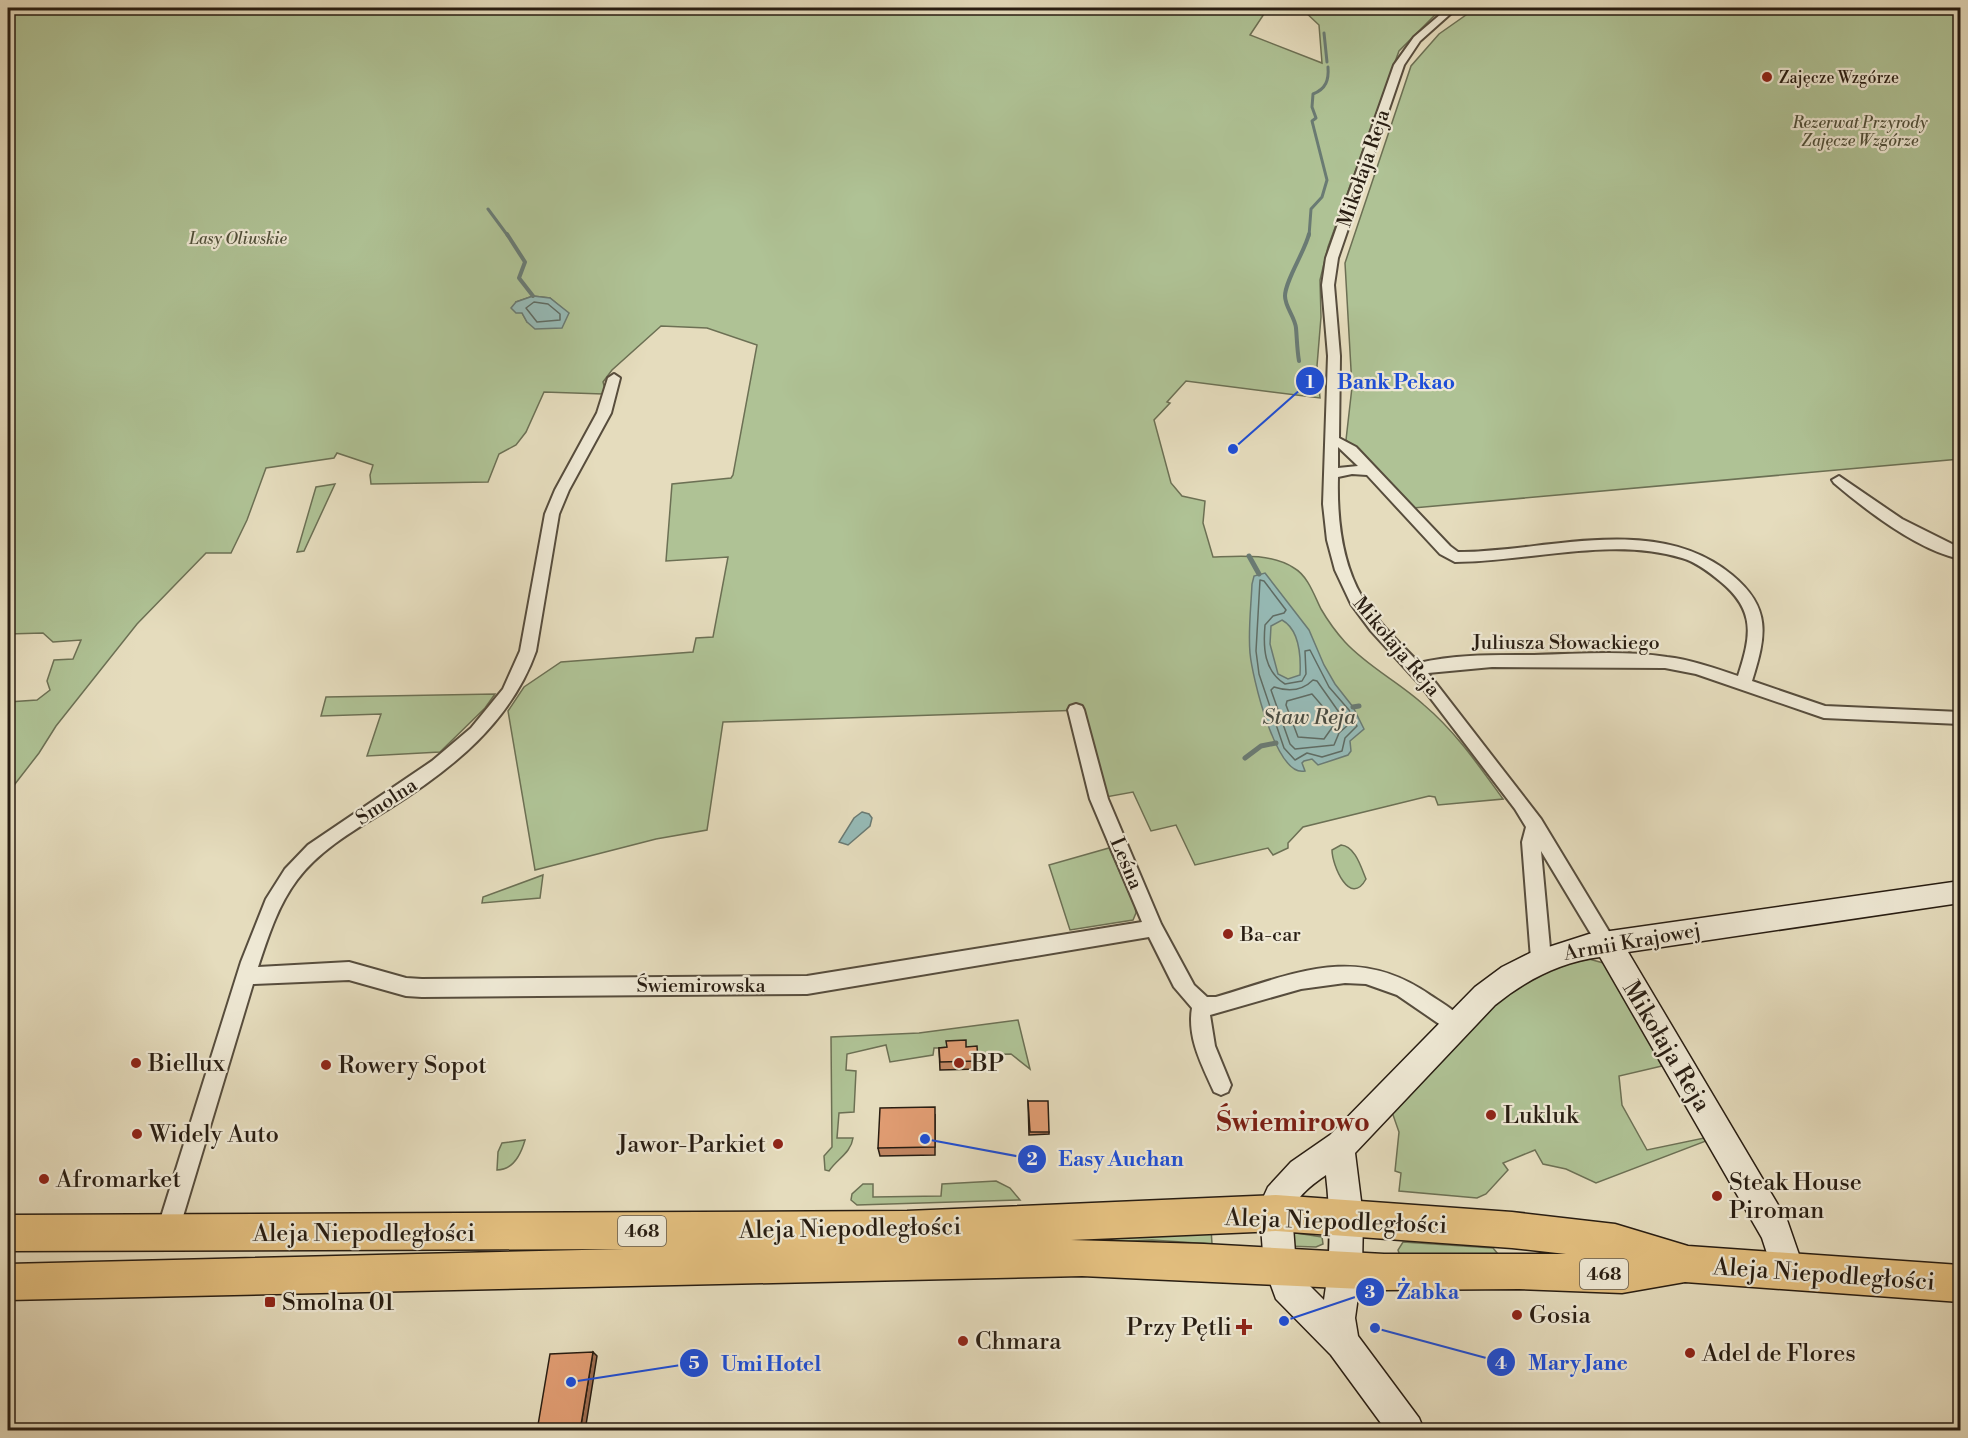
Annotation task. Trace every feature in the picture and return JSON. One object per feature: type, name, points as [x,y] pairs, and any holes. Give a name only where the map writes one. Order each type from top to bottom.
[{"type":"main road","name":"Aleja Niepodległości","points":[[8,1233],[493,1233],[907,1228],[1276,1213],[1512,1230],[1615,1242],[1688,1264],[1960,1284]]},
{"type":"main road","name":"Aleja Niepodległości","points":[[8,1282],[956,1259],[1082,1258],[1346,1268],[1384,1272],[1519,1271],[1622,1275],[1688,1264]]},
{"type":"street","name":"Mikołaja Reja","points":[[1454,8],[1418,39],[1399,65],[1332,258],[1328,285],[1334,356],[1330,474],[1334,540],[1348,585],[1376,627],[1417,670],[1461,724],[1535,824],[1776,1231],[1790,1272]]},
{"type":"street","name":"Smolna","points":[[167,1233],[246,976],[280,891],[292,873],[322,845],[401,792],[450,755],[488,719],[516,680],[528,651],[552,514],[562,490],[604,413],[614,378]]},
{"type":"street","points":[[1331,441],[1340,442],[1351,450],[1445,550],[1455,557],[1474,558],[1624,545],[1685,553],[1719,572],[1748,599],[1755,618],[1756,640],[1743,686]]},
{"type":"street","points":[[1330,474],[1352,470],[1370,471]]},
{"type":"street","points":[[1839,480],[1868,505],[1897,525],[1960,554]]},
{"type":"street","name":"Juliusza Słowackiego","points":[[1417,670],[1432,666],[1492,661],[1665,662],[1697,668],[1743,686],[1836,714],[1960,718]]},
{"type":"street","name":"Leśna","points":[[1076,710],[1099,799],[1154,928],[1165,944],[1184,989],[1202,1005]]},
{"type":"street","points":[[1535,824],[1531,842],[1541,959]]},
{"type":"street","name":"Armii Krajowej","points":[[1276,1213],[1278,1198],[1291,1184],[1302,1173],[1341,1146],[1455,1024],[1507,977],[1541,959],[1607,943],[1960,892]]},
{"type":"street","name":"Świemirowska","points":[[246,976],[349,971],[406,987],[422,988],[800,985],[1154,928]]},
{"type":"street","points":[[1221,1085],[1201,1037],[1198,1021],[1202,1005],[1216,1006],[1338,973],[1363,974],[1386,980],[1400,987],[1455,1024]]},
{"type":"street","points":[[1341,1146],[1339,1158],[1347,1217],[1346,1268],[1338,1318],[1343,1343]]},
{"type":"street","points":[[1276,1213],[1280,1266],[1288,1287],[1343,1343],[1407,1431]]},
{"type":"green space","name":"Lasy Oliwskie","points":[[8,8],[1268,8],[1250,35],[1322,63],[1319,25],[1303,10],[1296,8],[1442,8],[1399,51],[1328,247],[1320,280],[1321,317],[1317,366],[1320,398],[1186,381],[1154,420],[1171,483],[1182,496],[1205,501],[1203,523],[1213,557],[1265,558],[1285,563],[1299,571],[1310,586],[1326,618],[1345,642],[1436,715],[1503,799],[1438,805],[1435,797],[1429,796],[1303,827],[1288,843],[1288,848],[1273,855],[1268,848],[1195,865],[1176,825],[1151,831],[1133,792],[1106,797],[1084,710],[723,722],[707,830],[656,839],[535,870],[508,711],[524,687],[561,662],[693,652],[696,638],[713,637],[728,557],[666,561],[672,484],[731,478],[733,475],[757,345],[707,328],[661,326],[612,370],[603,382],[605,389],[603,394],[544,392],[526,432],[516,445],[499,454],[488,482],[371,484],[370,475],[373,465],[337,453],[334,458],[266,468],[247,520],[231,553],[206,553],[137,624],[56,726],[39,753],[8,793],[8,702],[37,700],[50,690],[47,681],[54,660],[73,659],[81,640],[53,642],[43,633],[8,634]],"holes":[[[533,296],[550,298],[568,313],[527,322],[516,302]]]},
{"type":"green space","name":"Rezerwat Przyrody Zajęcze Wzgórze","points":[[1476,8],[1960,8],[1960,459],[1413,508],[1346,440],[1352,387],[1345,263],[1411,66],[1439,34]]},
{"type":"green space","points":[[335,484],[304,551],[297,552],[316,487]]},
{"type":"green space","points":[[495,694],[485,708],[440,752],[367,756],[381,714],[321,716],[326,697]]},
{"type":"green space","points":[[1341,845],[1350,849],[1360,863],[1366,879],[1360,887],[1354,889],[1348,887],[1335,865],[1332,850]]},
{"type":"green space","points":[[1109,848],[1135,907],[1136,913],[1133,920],[1070,930],[1049,865]]},
{"type":"green space","points":[[543,875],[540,898],[482,903],[483,897]]},
{"type":"green space","points":[[1589,959],[1607,964],[1659,1052],[1655,1054],[1662,1066],[1619,1076],[1622,1105],[1647,1150],[1704,1138],[1706,1141],[1596,1183],[1566,1169],[1543,1164],[1535,1150],[1503,1163],[1508,1170],[1486,1194],[1477,1198],[1399,1191],[1401,1173],[1395,1171],[1399,1132],[1392,1112],[1456,1041],[1503,998],[1529,981],[1558,967]]},
{"type":"green space","points":[[1018,1020],[1030,1069],[1011,1054],[967,1055],[966,1048],[934,1048],[933,1055],[890,1062],[886,1045],[847,1054],[846,1070],[856,1071],[854,1112],[839,1113],[837,1138],[853,1138],[847,1152],[829,1171],[825,1170],[824,1156],[832,1147],[831,1037],[919,1033]]},
{"type":"green space","points":[[525,1140],[519,1156],[512,1164],[497,1170],[498,1152],[502,1143]]},
{"type":"green space","points":[[996,1181],[1010,1188],[1020,1200],[857,1205],[851,1200],[852,1194],[863,1184],[873,1184],[873,1197],[941,1196],[942,1184]]},
{"type":"green space","points":[[1211,1228],[1212,1244],[1152,1240],[1052,1245],[1051,1235]]},
{"type":"green space","points":[[1289,1234],[1322,1237],[1323,1244],[1316,1247],[1285,1246]]},
{"type":"green space","points":[[1403,1242],[1493,1248],[1498,1254],[1400,1256],[1398,1250]]},
{"type":"water","points":[[533,296],[550,298],[569,313],[562,328],[535,329],[522,313],[516,313],[511,308],[516,302]]},
{"type":"water","name":"Staw Reja","points":[[1265,573],[1309,630],[1324,665],[1353,707],[1364,729],[1350,741],[1351,751],[1348,755],[1318,765],[1312,759],[1304,761],[1302,763],[1305,771],[1294,769],[1284,759],[1275,743],[1255,682],[1250,653],[1249,636],[1254,576]],"holes":[[[1282,620],[1288,624],[1298,644],[1300,668],[1300,675],[1288,679],[1278,674],[1270,644],[1271,626]]]},
{"type":"water","points":[[862,812],[869,814],[872,818],[870,826],[848,845],[839,842],[854,818]]},
{"type":"building","points":[[966,1040],[966,1047],[977,1046],[978,1061],[940,1062],[939,1048],[947,1047],[946,1041]]},
{"type":"building","name":"BP","points":[[1028,1101],[1048,1101],[1049,1132],[1030,1132]]},
{"type":"building","points":[[935,1107],[935,1147],[878,1148],[880,1108]]},
{"type":"building","points":[[593,1352],[580,1431],[537,1431],[550,1354]]},
{"type":"waterway","points":[[1324,33],[1327,62]]},
{"type":"waterway","points":[[1309,236],[1311,209],[1322,197],[1327,180],[1312,121],[1316,118],[1312,107],[1313,94],[1326,84],[1328,67]]},
{"type":"waterway","points":[[488,209],[508,236]]},
{"type":"waterway","points":[[507,234],[525,262],[519,278],[533,296]]},
{"type":"waterway","points":[[1299,361],[1295,324],[1285,296],[1288,282],[1309,234]]},
{"type":"waterway","points":[[1249,556],[1259,574]]},
{"type":"waterway","points":[[1353,707],[1359,706]]},
{"type":"waterway","points":[[1245,758],[1261,746],[1276,743]]},
{"type":"place","name":"Zajęcze Wzgórze","points":[[1767,77]]},
{"type":"place","name":"Bank Pekao","points":[[1233,449]]},
{"type":"place","name":"Ba-car","points":[[1228,934]]},
{"type":"place","name":"Biellux","points":[[136,1063]]},
{"type":"place","name":"BP","points":[[959,1063]]},
{"type":"place","name":"Rowery Sopot","points":[[326,1065]]},
{"type":"place","name":"Lukluk","points":[[1491,1115]]},
{"type":"place","name":"Widely Auto","points":[[137,1134]]},
{"type":"place","name":"Easy Auchan","points":[[925,1139]]},
{"type":"place","name":"Jawor-Parkiet","points":[[778,1144]]},
{"type":"place","name":"Afromarket","points":[[44,1179]]},
{"type":"place","name":"Steak House Piroman","points":[[1717,1196]]},
{"type":"place","name":"Smolna 01","points":[[270,1302]]},
{"type":"place","name":"Gosia","points":[[1517,1315]]},
{"type":"place","name":"Żabka","points":[[1284,1321]]},
{"type":"place","name":"Przy Pętli","points":[[1244,1327]]},
{"type":"place","name":"Mary Jane","points":[[1375,1328]]},
{"type":"place","name":"Chmara","points":[[963,1341]]},
{"type":"place","name":"Adel de Flores","points":[[1690,1353]]},
{"type":"place","name":"Umi Hotel","points":[[571,1382]]},
{"type":"district","name":"Świemirowo","points":[[1293,1122]]}]
